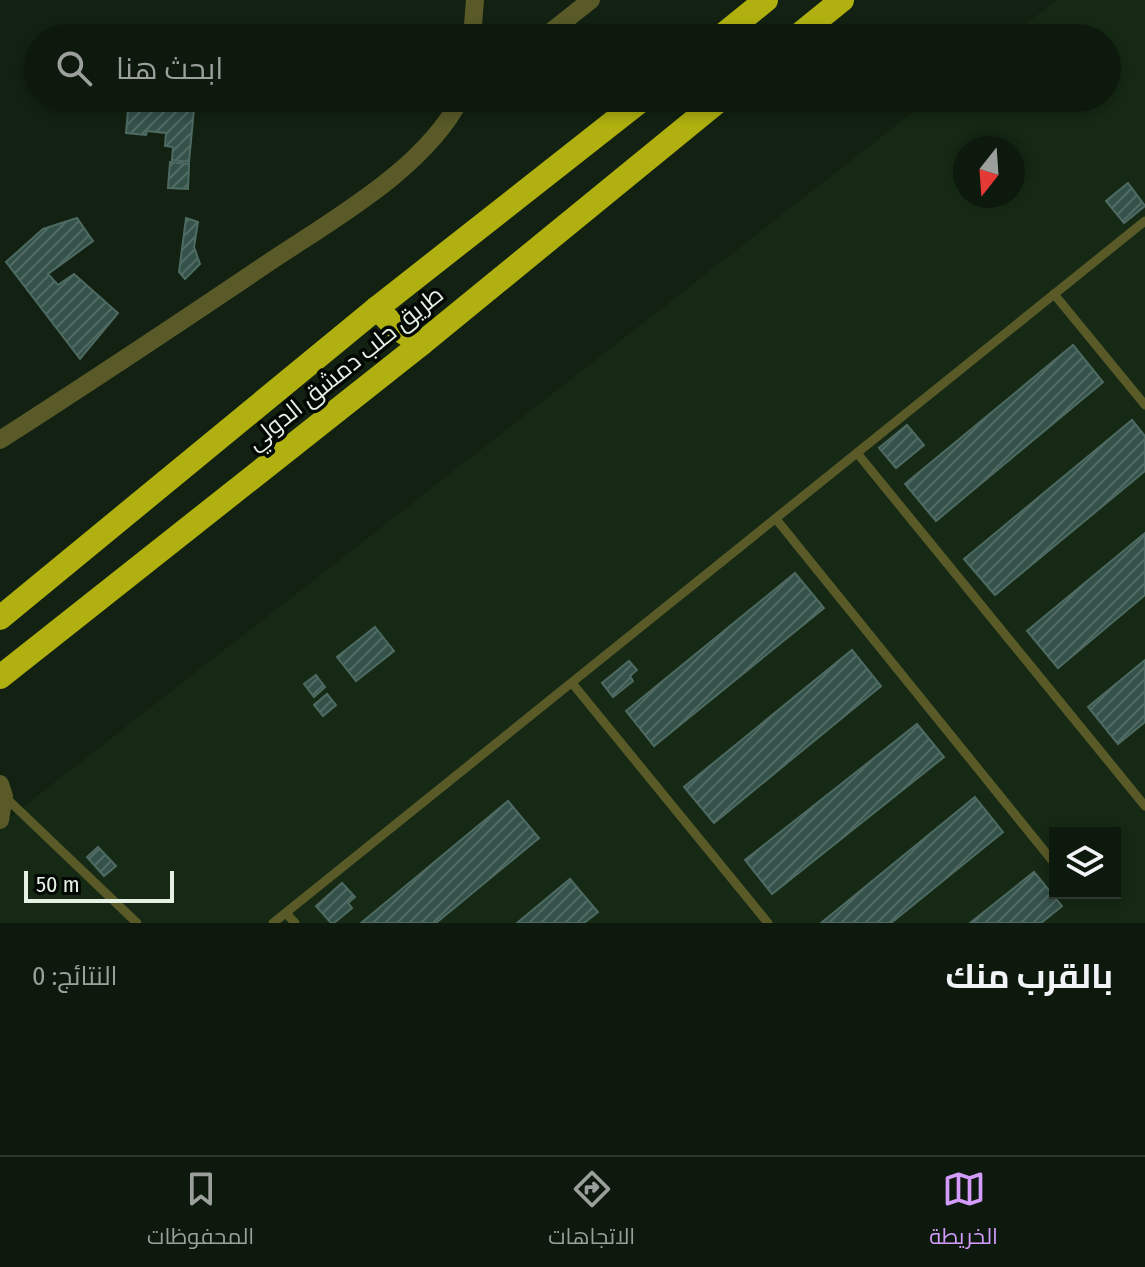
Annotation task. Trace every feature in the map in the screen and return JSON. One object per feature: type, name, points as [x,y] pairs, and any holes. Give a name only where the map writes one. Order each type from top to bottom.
[{"type":"highway","points":[[736,24],[766,0]]},
{"type":"highway","points":[[812,24],[842,0]]},
{"type":"highway","name":"طريق حلب دمشق الدولي","points":[[0,618],[377,308],[626,112]]},
{"type":"highway","name":"طريق حلب دمشق الدولي","points":[[0,677],[421,344],[705,112]]},
{"type":"highway","points":[[377,308],[394,326],[421,344]]},
{"type":"street","points":[[473,24],[475,0]]},
{"type":"street","points":[[561,24],[591,0]]},
{"type":"street","points":[[451,119],[454,112]]},
{"type":"street","points":[[0,440],[108,371],[366,196],[418,155],[459,112]]},
{"type":"street","points":[[0,820],[2,790]]},
{"type":"lane","points":[[273,923],[1145,221]]},
{"type":"lane","points":[[1054,294],[1145,405]]},
{"type":"lane","points":[[857,453],[1145,806]]},
{"type":"lane","points":[[776,519],[1049,857]]},
{"type":"lane","points":[[572,683],[768,923]]},
{"type":"lane","points":[[2,790],[137,923]]},
{"type":"lane","points":[[286,913],[295,923]]},
{"type":"shaded area","points":[[1057,0],[1145,0],[1145,923],[0,923],[0,825],[913,112],[1121,112],[1121,24],[1026,24]]},
{"type":"building","points":[[128,112],[194,112],[189,162],[172,160],[173,147],[165,146],[166,133],[126,133]]},
{"type":"building","points":[[170,162],[189,164],[188,189],[168,188]]},
{"type":"building","points":[[1128,183],[1145,206],[1124,223],[1106,201]]},
{"type":"building","points":[[77,218],[93,241],[48,274],[58,285],[74,274],[118,313],[80,359],[6,262],[43,229]]},
{"type":"building","points":[[186,218],[198,222],[194,247],[200,264],[185,279],[179,272]]},
{"type":"building","points":[[1073,345],[1103,382],[936,521],[905,484]]},
{"type":"building","points":[[1132,420],[1145,436],[1145,471],[995,595],[964,559]]},
{"type":"building","points":[[907,425],[924,445],[896,468],[879,448]]},
{"type":"building","points":[[1145,533],[1145,595],[1058,668],[1027,631]]},
{"type":"building","points":[[795,573],[824,608],[654,746],[626,711]]},
{"type":"building","points":[[375,627],[394,651],[356,681],[337,657]]},
{"type":"building","points":[[852,650],[881,686],[714,823],[684,787]]},
{"type":"building","points":[[1145,660],[1145,722],[1118,744],[1088,707]]},
{"type":"building","points":[[629,661],[637,670],[630,676],[633,681],[613,697],[602,683]]},
{"type":"building","points":[[316,675],[325,687],[314,697],[304,684]]},
{"type":"building","points":[[327,694],[336,705],[323,716],[314,705]]},
{"type":"building","points":[[917,724],[944,757],[772,894],[745,860]]},
{"type":"building","points":[[975,797],[1003,832],[891,923],[821,923]]},
{"type":"building","points":[[508,801],[539,838],[436,923],[361,923]]},
{"type":"building","points":[[98,847],[116,866],[104,876],[87,857]]},
{"type":"building","points":[[1034,872],[1049,890],[1049,899],[1056,899],[1062,906],[1041,923],[970,923]]},
{"type":"building","points":[[570,879],[598,912],[584,923],[517,923]]},
{"type":"building","points":[[342,883],[355,897],[348,903],[352,908],[331,923],[316,906]]}]
